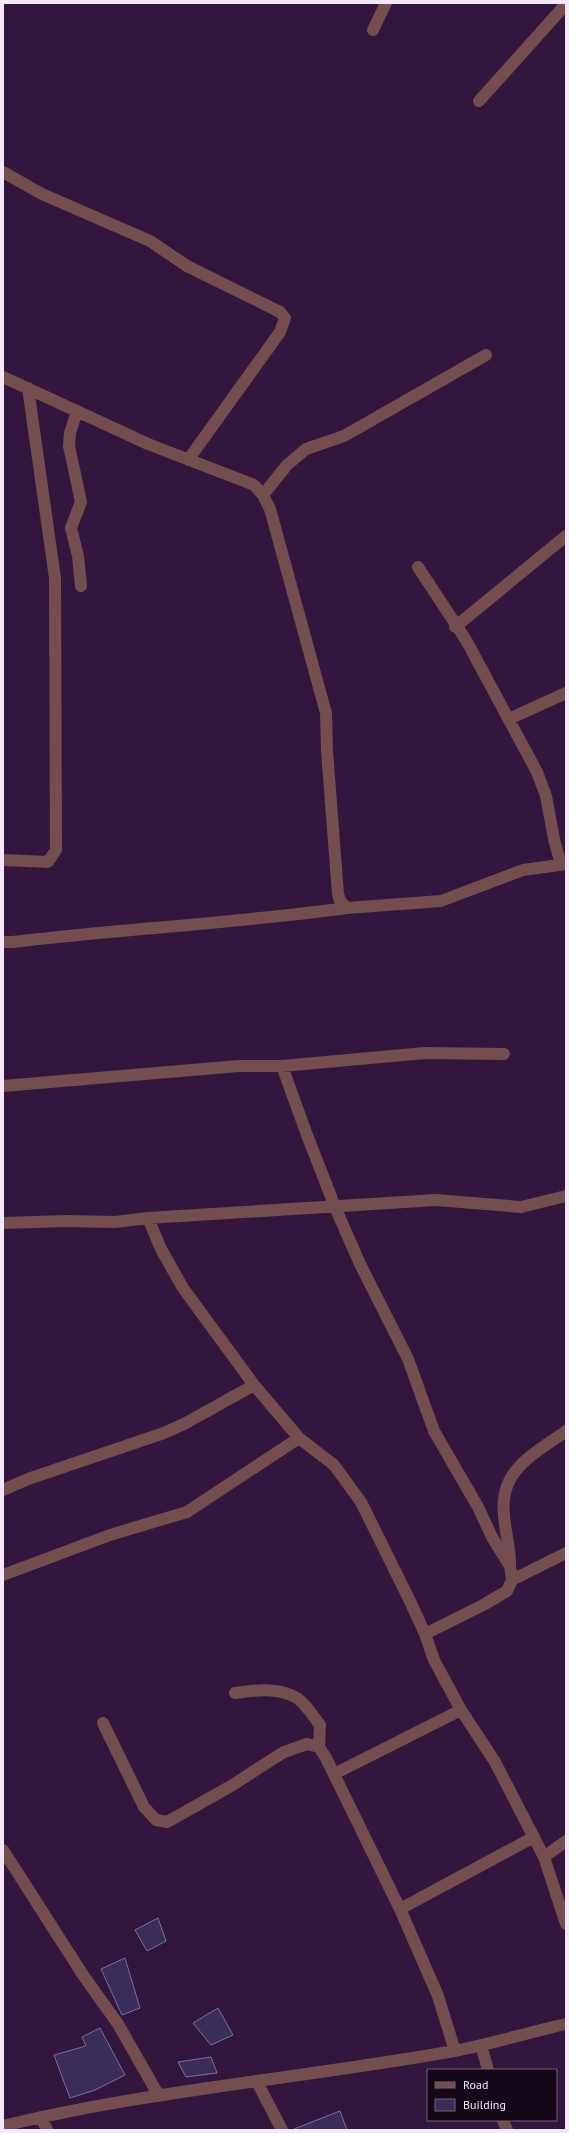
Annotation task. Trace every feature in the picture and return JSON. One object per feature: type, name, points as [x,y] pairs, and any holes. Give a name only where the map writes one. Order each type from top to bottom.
[{"type":"street","points":[[373,30],[386,3]]},
{"type":"street","points":[[479,101],[566,4]]},
{"type":"street","points":[[3,172],[42,194],[150,241],[187,266],[280,312],[285,318],[280,332],[188,460]]},
{"type":"street","points":[[263,495],[287,465],[306,449],[344,436],[486,355]]},
{"type":"street","points":[[3,377],[148,444],[254,485],[263,495],[270,509],[326,713],[327,751],[338,894],[340,901],[346,908]]},
{"type":"street","points":[[3,860],[48,862],[56,850],[55,578],[28,388]]},
{"type":"street","points":[[77,411],[70,433],[69,446],[82,502],[71,528],[78,556],[81,586]]},
{"type":"street","points":[[456,626],[566,536]]},
{"type":"street","points":[[3,942],[93,932],[165,928],[346,908],[440,900],[523,870],[564,864],[554,839],[546,796],[537,772],[466,640],[418,568]]},
{"type":"street","points":[[509,718],[566,693]]},
{"type":"street","points":[[3,1086],[239,1066],[282,1066],[425,1053],[504,1054]]},
{"type":"street","points":[[282,1066],[306,1135],[335,1207],[360,1264],[408,1358],[434,1431],[478,1508],[498,1548],[510,1566]]},
{"type":"street","points":[[3,1223],[66,1221],[114,1222],[148,1218],[436,1200],[521,1207],[566,1196]]},
{"type":"street","points":[[148,1218],[161,1249],[183,1288],[254,1385],[299,1438],[334,1465],[361,1502],[425,1634],[434,1660],[461,1710],[495,1762],[544,1857],[566,1924]]},
{"type":"street","points":[[3,1490],[164,1433],[186,1423],[254,1385]]},
{"type":"street","points":[[425,1634],[485,1604],[507,1591],[512,1580],[504,1498],[509,1483],[519,1466],[540,1448],[566,1431]]},
{"type":"street","points":[[3,1575],[110,1535],[187,1512],[299,1438]]},
{"type":"street","points":[[512,1580],[566,1553]]},
{"type":"street","points":[[235,1693],[258,1690],[280,1692],[297,1698],[320,1725],[319,1748],[334,1774],[400,1909],[438,1996],[455,2051]]},
{"type":"street","points":[[334,1774],[461,1710]]},
{"type":"street","points":[[103,1723],[144,1807],[156,1820],[167,1822],[231,1786],[284,1752],[307,1744],[319,1748]]},
{"type":"street","points":[[400,1909],[534,1837]]},
{"type":"street","points":[[544,1857],[566,1841]]},
{"type":"street","points":[[3,1850],[83,1975],[118,2024],[159,2096]]},
{"type":"street","points":[[3,2126],[42,2117],[159,2096],[455,2051],[566,2024]]},
{"type":"street","points":[[481,2045],[488,2069]]},
{"type":"street","points":[[257,2082],[282,2130]]},
{"type":"street","points":[[42,2117],[47,2130]]},
{"type":"building","points":[[158,1918],[166,1941],[147,1951],[135,1930]]},
{"type":"building","points":[[125,1958],[140,2008],[122,2015],[101,1969]]},
{"type":"building","points":[[218,2008],[233,2035],[211,2045],[193,2023]]},
{"type":"building","points":[[100,2028],[125,2075],[95,2090],[70,2098],[54,2055],[86,2046],[82,2037]]},
{"type":"building","points":[[211,2057],[217,2073],[186,2077],[178,2062]]},
{"type":"building","points":[[340,2111],[347,2130],[294,2130],[294,2129]]}]
